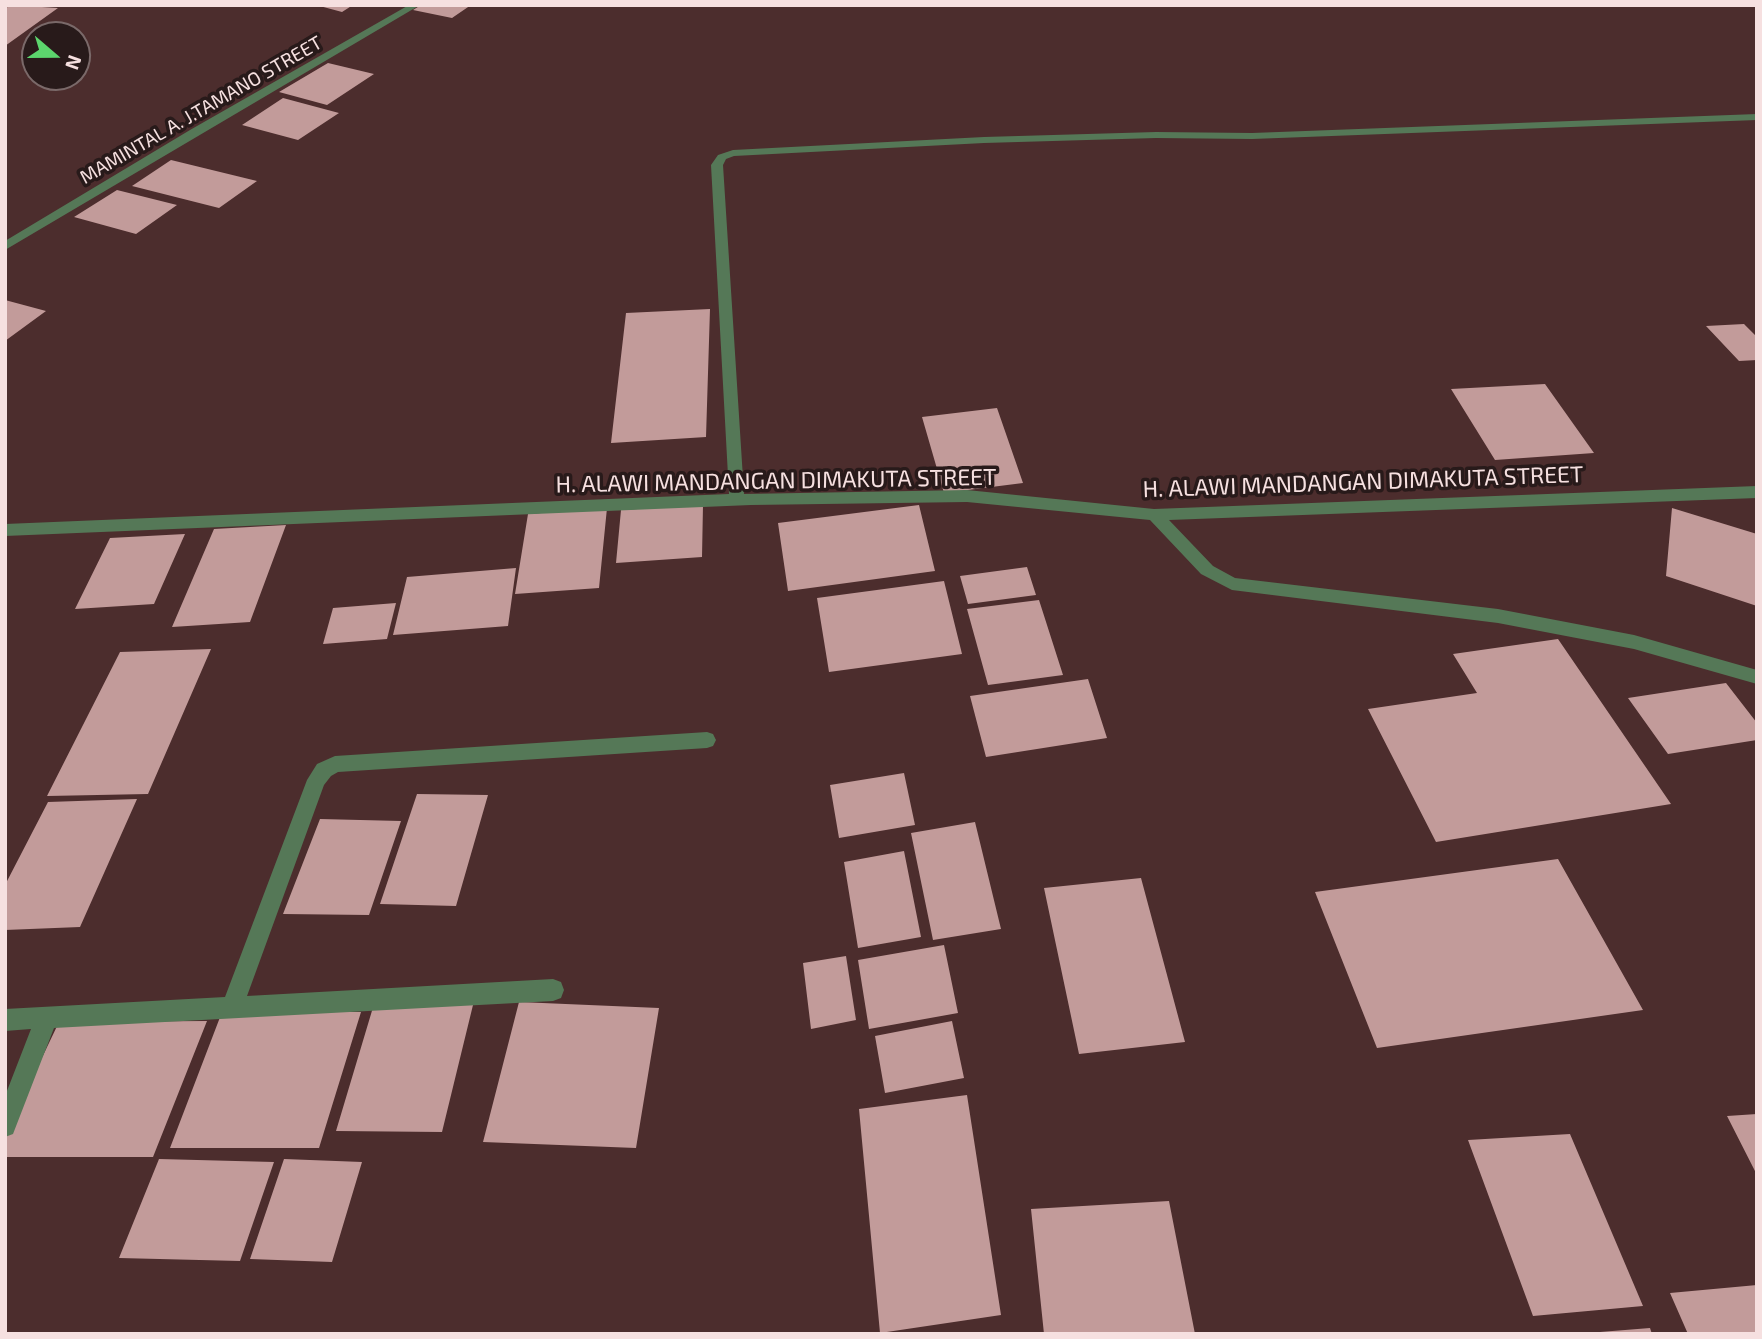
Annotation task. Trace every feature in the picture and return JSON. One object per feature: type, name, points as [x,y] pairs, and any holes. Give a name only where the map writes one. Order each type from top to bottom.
[{"type":"street","name":"MAMINTAL A. J.TAMANO STREET","points":[[5,246],[194,132],[416,5]]},
{"type":"street","points":[[737,500],[717,165],[722,157],[733,153],[998,139],[1156,135],[1252,136],[1757,117]]},
{"type":"street","name":"H. ALAWI MANDANGAN DIMAKUTA STREET","points":[[5,530],[737,500],[967,496],[1154,514],[1757,492]]},
{"type":"street","points":[[1154,514],[1207,570],[1232,584],[1498,616],[1634,642],[1757,677]]},
{"type":"street","points":[[232,1007],[316,780],[324,770],[335,764],[707,740]]},
{"type":"street","points":[[5,1020],[553,990]]},
{"type":"street","points":[[5,1126],[47,1017]]},
{"type":"building","points":[[10,5],[58,8],[40,21],[21,21],[21,35],[5,46],[5,9]]},
{"type":"building","points":[[316,5],[353,5],[342,12]]},
{"type":"building","points":[[421,5],[471,5],[452,18],[413,10]]},
{"type":"building","points":[[328,63],[374,74],[327,105],[279,92]]},
{"type":"building","points":[[283,98],[339,113],[298,140],[242,125]]},
{"type":"building","points":[[171,160],[257,181],[219,208],[132,186]]},
{"type":"building","points":[[117,190],[177,205],[136,234],[74,217]]},
{"type":"building","points":[[5,300],[46,311],[5,341]]},
{"type":"building","points":[[710,309],[706,437],[611,443],[626,313]]},
{"type":"building","points":[[1744,324],[1757,337],[1757,360],[1739,361],[1706,326]]},
{"type":"building","points":[[1545,384],[1594,453],[1495,460],[1451,389]]},
{"type":"building","points":[[997,408],[1023,483],[944,493],[922,417]]},
{"type":"building","points":[[703,505],[702,557],[616,563],[621,510]]},
{"type":"building","points":[[919,505],[935,571],[788,591],[778,523]]},
{"type":"building","points":[[607,508],[599,588],[515,594],[528,514]]},
{"type":"building","points":[[1672,508],[1757,534],[1757,606],[1666,576]]},
{"type":"building","points":[[286,525],[250,622],[172,627],[214,529]]},
{"type":"building","points":[[185,534],[154,604],[75,609],[110,538]]},
{"type":"building","points":[[1027,567],[1036,595],[968,604],[960,576]]},
{"type":"building","points":[[516,568],[508,626],[393,635],[407,577]]},
{"type":"building","points":[[944,581],[962,654],[829,672],[817,598]]},
{"type":"building","points":[[1039,600],[1063,675],[988,685],[967,609]]},
{"type":"building","points":[[396,603],[387,639],[323,644],[333,608]]},
{"type":"building","points":[[1558,639],[1671,804],[1436,842],[1368,709],[1477,693],[1453,654]]},
{"type":"building","points":[[211,649],[148,794],[47,796],[120,652]]},
{"type":"building","points":[[1088,679],[1107,738],[986,757],[970,696]]},
{"type":"building","points":[[1726,683],[1757,723],[1757,740],[1668,754],[1628,698]]},
{"type":"building","points":[[904,773],[915,825],[839,838],[830,785]]},
{"type":"building","points":[[417,794],[488,795],[456,906],[380,904]]},
{"type":"building","points":[[137,799],[80,927],[5,930],[5,885],[48,802]]},
{"type":"building","points":[[320,819],[401,821],[369,915],[283,914]]},
{"type":"building","points":[[975,822],[1001,929],[933,940],[911,833]]},
{"type":"building","points":[[904,851],[921,937],[858,948],[844,862]]},
{"type":"building","points":[[1558,859],[1643,1010],[1377,1048],[1315,892]]},
{"type":"building","points":[[1141,878],[1185,1042],[1079,1054],[1044,888]]},
{"type":"building","points":[[944,945],[958,1013],[869,1029],[858,960]]},
{"type":"building","points":[[846,956],[856,1020],[811,1029],[803,963]]},
{"type":"building","points":[[519,1002],[659,1008],[636,1148],[483,1142]]},
{"type":"building","points":[[374,1004],[473,1005],[442,1132],[336,1131]]},
{"type":"building","points":[[222,1012],[361,1012],[319,1148],[170,1148]]},
{"type":"building","points":[[207,1021],[153,1157],[5,1157],[5,1135],[59,1022]]},
{"type":"building","points":[[952,1021],[964,1078],[885,1093],[875,1036]]},
{"type":"building","points":[[967,1095],[1001,1315],[880,1333],[859,1109]]},
{"type":"building","points":[[1757,1114],[1757,1175],[1727,1116]]},
{"type":"building","points":[[1570,1134],[1643,1306],[1533,1316],[1468,1140]]},
{"type":"building","points":[[159,1159],[274,1162],[240,1261],[119,1258]]},
{"type":"building","points":[[284,1159],[362,1162],[332,1262],[250,1259]]},
{"type":"building","points":[[1169,1201],[1195,1334],[1044,1334],[1031,1209]]},
{"type":"building","points":[[1757,1285],[1757,1334],[1688,1334],[1670,1293]]},
{"type":"building","points":[[1650,1328],[1652,1334],[1600,1334],[1600,1332]]}]
